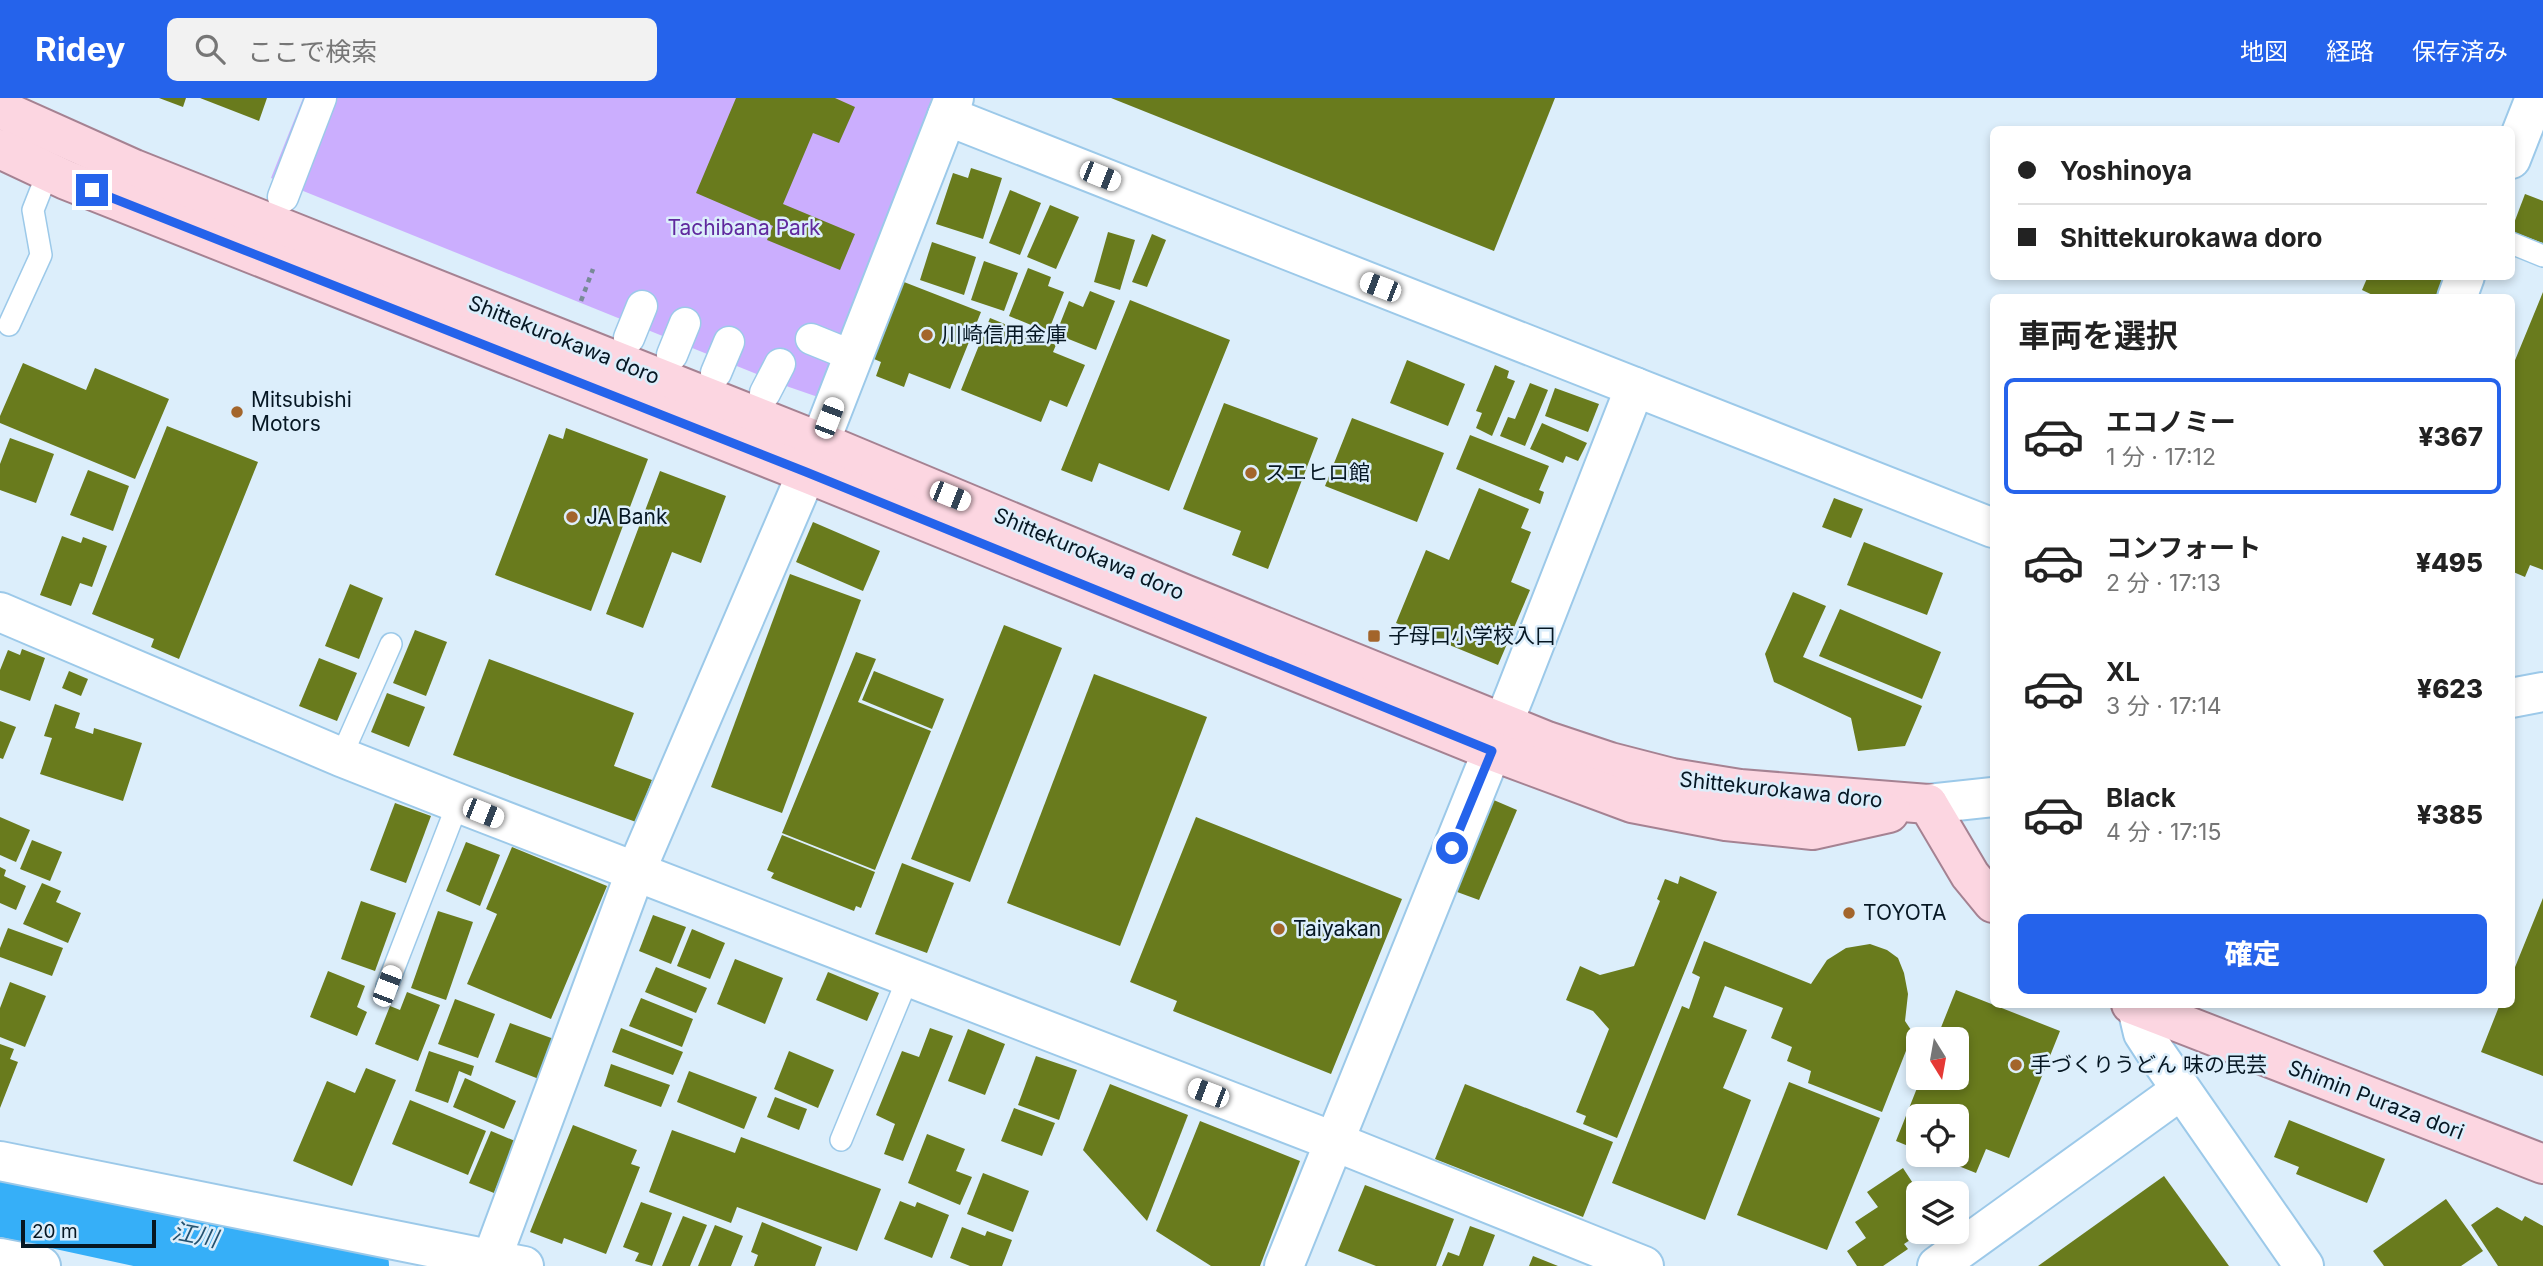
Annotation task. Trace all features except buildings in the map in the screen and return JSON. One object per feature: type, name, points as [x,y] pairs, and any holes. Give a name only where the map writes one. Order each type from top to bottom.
[{"type":"main road","name":"Shittekurokawa doro","points":[[0,109],[134,169],[813,457],[1497,737],[1632,803],[1726,821],[1813,830],[1928,804]]},
{"type":"main road","name":"Shittekurokawa doro","points":[[0,149],[48,172],[813,457]]},
{"type":"main road","points":[[1928,804],[1970,875],[1990,899]]},
{"type":"main road","name":"Shimin Puraza dori","points":[[2145,1008],[2184,1015],[2543,1164]]},
{"type":"street","points":[[283,197],[321,98]]},
{"type":"street","points":[[2515,149],[2535,98]]},
{"type":"street","points":[[0,1161],[501,1264],[635,873],[813,457],[951,107],[1635,387],[1990,527]]},
{"type":"street","points":[[629,338],[642,306]]},
{"type":"street","points":[[672,355],[685,323]]},
{"type":"street","points":[[811,339],[853,356]]},
{"type":"street","points":[[716,373],[729,342]]},
{"type":"street","points":[[765,393],[780,364]]},
{"type":"street","points":[[1284,1266],[1635,387]]},
{"type":"street","points":[[2,619],[635,873],[1333,1140],[1635,1264]]},
{"type":"street","name":"Shittekurokawa doro","points":[[1928,804],[1990,797]]},
{"type":"street","points":[[2135,1008],[2143,1033],[2304,1266]]},
{"type":"street","points":[[1937,1266],[2181,1090]]},
{"type":"street","points":[[0,1258],[41,1266]]},
{"type":"lane","points":[[9,325],[41,255],[33,210],[48,172]]},
{"type":"lane","points":[[2515,245],[2543,256]]},
{"type":"lane","points":[[341,757],[391,644]]},
{"type":"lane","points":[[387,986],[458,803]]},
{"type":"lane","points":[[841,1140],[908,978]]},
{"type":"path","points":[[579,305],[593,269]]},
{"type":"green space","name":"Tachibana Park","points":[[303,98],[934,98],[818,397],[271,178]]},
{"type":"waterway","name":"江川","points":[[0,1196],[170,1233],[349,1266]]},
{"type":"place","name":"川崎信用金庫","points":[[927,335]]},
{"type":"place","name":"Mitsubishi Motors","points":[[237,412]]},
{"type":"place","name":"スエヒロ館","points":[[1251,473]]},
{"type":"place","name":"JA Bank","points":[[572,517]]},
{"type":"place","name":"子母口小学校入口","points":[[1374,636]]},
{"type":"place","name":"TOYOTA","points":[[1849,913]]},
{"type":"place","name":"Taiyakan","points":[[1279,929]]},
{"type":"place","name":"手づくりうどん 味の民芸","points":[[2016,1065]]},
{"type":"route","points":[[92,190],[806,472],[1492,751],[1452,848]]}]
